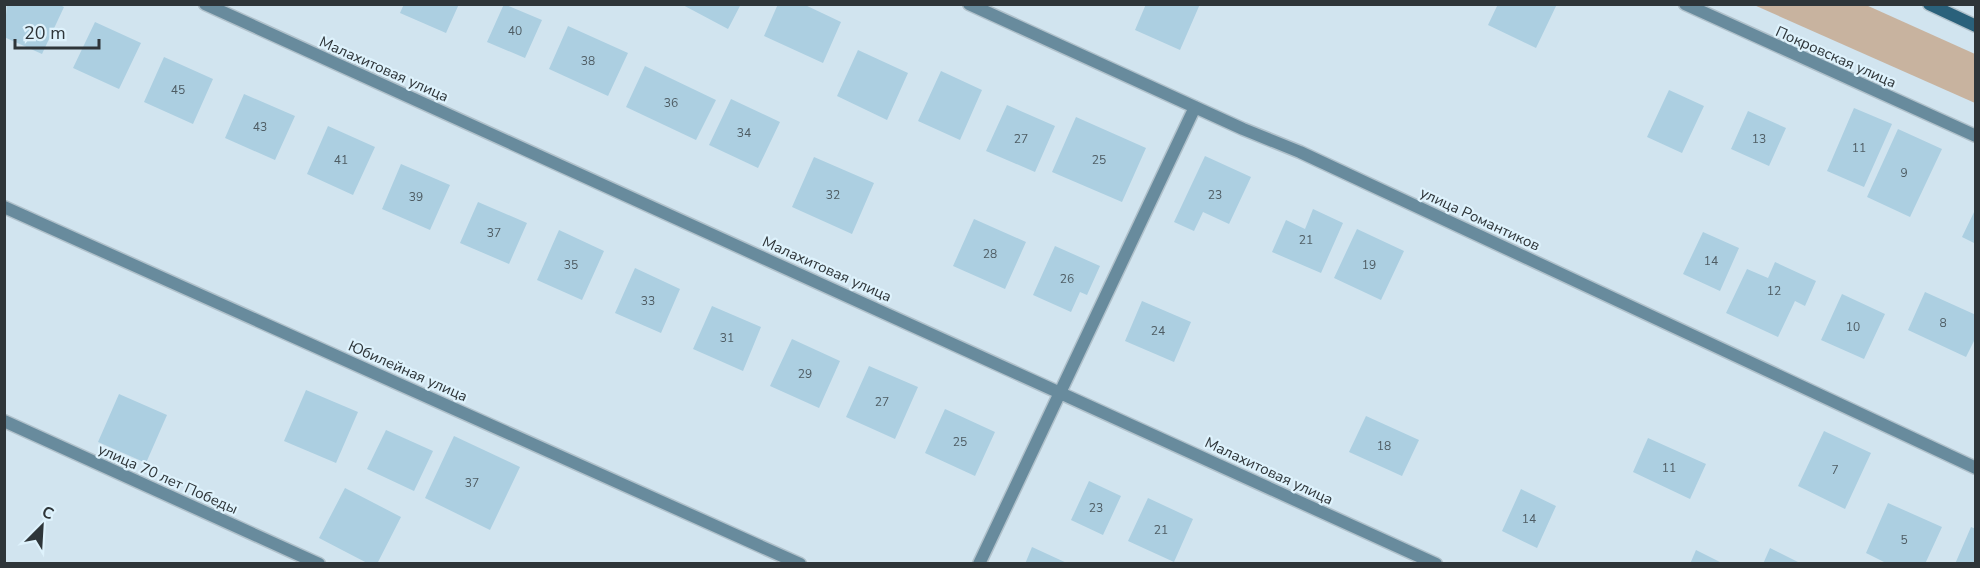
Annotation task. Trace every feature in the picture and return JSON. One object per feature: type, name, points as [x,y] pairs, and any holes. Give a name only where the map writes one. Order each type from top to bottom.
[{"type":"main road","points":[[1929,4],[1976,26]]},
{"type":"street","name":"Малахитовая улица","points":[[205,4],[1436,564]]},
{"type":"street","name":"улица Романтиков","points":[[969,4],[1300,152],[1976,468]]},
{"type":"street","name":"Покровская улица","points":[[1685,4],[1976,136]]},
{"type":"street","points":[[979,564],[1195,106]]},
{"type":"street","name":"Юбилейная улица","points":[[4,207],[800,564]]},
{"type":"street","name":"улица 70 лет Победы","points":[[4,421],[319,564]]},
{"type":"shaded area","points":[[1754,5],[1866,5],[1975,54],[1975,103]]},
{"type":"building","points":[[7,4],[58,4],[64,7],[42,54],[4,37]]},
{"type":"building","points":[[404,4],[459,4],[446,33],[400,13]]},
{"type":"building","points":[[504,4],[542,20],[525,58],[487,42]]},
{"type":"building","points":[[681,4],[741,4],[728,29]]},
{"type":"building","points":[[778,4],[803,4],[841,22],[823,63],[764,36]]},
{"type":"building","points":[[1146,4],[1200,4],[1180,50],[1135,30]]},
{"type":"building","points":[[1498,4],[1557,4],[1536,48],[1488,25]]},
{"type":"building","points":[[95,22],[141,43],[119,89],[73,68]]},
{"type":"building","points":[[568,26],[628,53],[608,96],[549,69]]},
{"type":"building","points":[[858,50],[908,73],[887,120],[837,96]]},
{"type":"building","points":[[164,57],[213,79],[193,124],[144,102]]},
{"type":"building","points":[[645,66],[716,100],[696,140],[626,107]]},
{"type":"building","points":[[941,71],[982,90],[960,140],[918,121]]},
{"type":"building","points":[[1669,90],[1704,106],[1682,153],[1647,137]]},
{"type":"building","points":[[244,94],[295,116],[275,160],[225,138]]},
{"type":"building","points":[[731,99],[780,122],[758,168],[709,145]]},
{"type":"building","points":[[1007,105],[1055,126],[1035,172],[986,151]]},
{"type":"building","points":[[1854,108],[1892,124],[1864,187],[1827,171]]},
{"type":"building","points":[[1748,111],[1786,128],[1769,166],[1731,149]]},
{"type":"building","points":[[1076,117],[1146,148],[1122,202],[1052,172]]},
{"type":"building","points":[[328,126],[375,147],[353,195],[307,174]]},
{"type":"building","points":[[1898,129],[1942,149],[1910,217],[1867,197]]},
{"type":"building","points":[[1205,156],[1251,177],[1229,224],[1203,212],[1194,231],[1174,222]]},
{"type":"building","points":[[814,157],[874,183],[852,234],[792,207]]},
{"type":"building","points":[[401,164],[450,185],[430,230],[382,209]]},
{"type":"building","points":[[478,202],[527,223],[509,264],[460,243]]},
{"type":"building","points":[[1976,208],[1976,244],[1962,237]]},
{"type":"building","points":[[1313,209],[1343,223],[1321,273],[1272,252],[1286,220],[1305,229]]},
{"type":"building","points":[[974,219],[1026,242],[1005,289],[953,266]]},
{"type":"building","points":[[1357,229],[1404,251],[1381,300],[1334,278]]},
{"type":"building","points":[[559,230],[604,251],[582,300],[537,280]]},
{"type":"building","points":[[1703,232],[1739,248],[1720,291],[1683,274]]},
{"type":"building","points":[[1055,246],[1100,266],[1087,295],[1080,292],[1071,312],[1033,295]]},
{"type":"building","points":[[1775,262],[1816,281],[1805,306],[1795,301],[1778,337],[1726,313],[1747,269],[1768,278]]},
{"type":"building","points":[[635,268],[680,289],[661,333],[615,313]]},
{"type":"building","points":[[1925,292],[1976,315],[1976,337],[1966,357],[1908,330]]},
{"type":"building","points":[[1842,294],[1885,314],[1864,359],[1821,340]]},
{"type":"building","points":[[1142,301],[1191,322],[1174,362],[1125,341]]},
{"type":"building","points":[[712,306],[761,327],[743,371],[693,349]]},
{"type":"building","points":[[792,339],[840,361],[819,408],[770,386]]},
{"type":"building","points":[[869,366],[918,387],[895,439],[846,417]]},
{"type":"building","points":[[306,390],[358,412],[336,463],[284,441]]},
{"type":"building","points":[[119,394],[167,415],[146,463],[98,442]]},
{"type":"building","points":[[945,409],[995,432],[975,476],[925,453]]},
{"type":"building","points":[[1366,416],[1419,440],[1402,476],[1349,452]]},
{"type":"building","points":[[386,430],[433,451],[414,491],[367,469]]},
{"type":"building","points":[[1824,431],[1871,453],[1845,509],[1798,486]]},
{"type":"building","points":[[454,436],[520,467],[490,530],[425,498]]},
{"type":"building","points":[[1648,438],[1706,464],[1690,499],[1633,472]]},
{"type":"building","points":[[1089,481],[1121,496],[1103,535],[1071,520]]},
{"type":"building","points":[[345,488],[401,517],[377,564],[369,564],[319,538]]},
{"type":"building","points":[[1521,489],[1556,506],[1537,548],[1502,531]]},
{"type":"building","points":[[1148,498],[1193,519],[1174,562],[1128,541]]},
{"type":"building","points":[[1888,503],[1942,527],[1925,564],[1888,564],[1866,553]]},
{"type":"building","points":[[1971,527],[1976,529],[1976,564],[1955,564]]},
{"type":"building","points":[[1032,547],[1069,564],[1025,564]]},
{"type":"building","points":[[1770,548],[1802,564],[1763,564]]},
{"type":"building","points":[[1696,550],[1724,564],[1690,564]]}]
